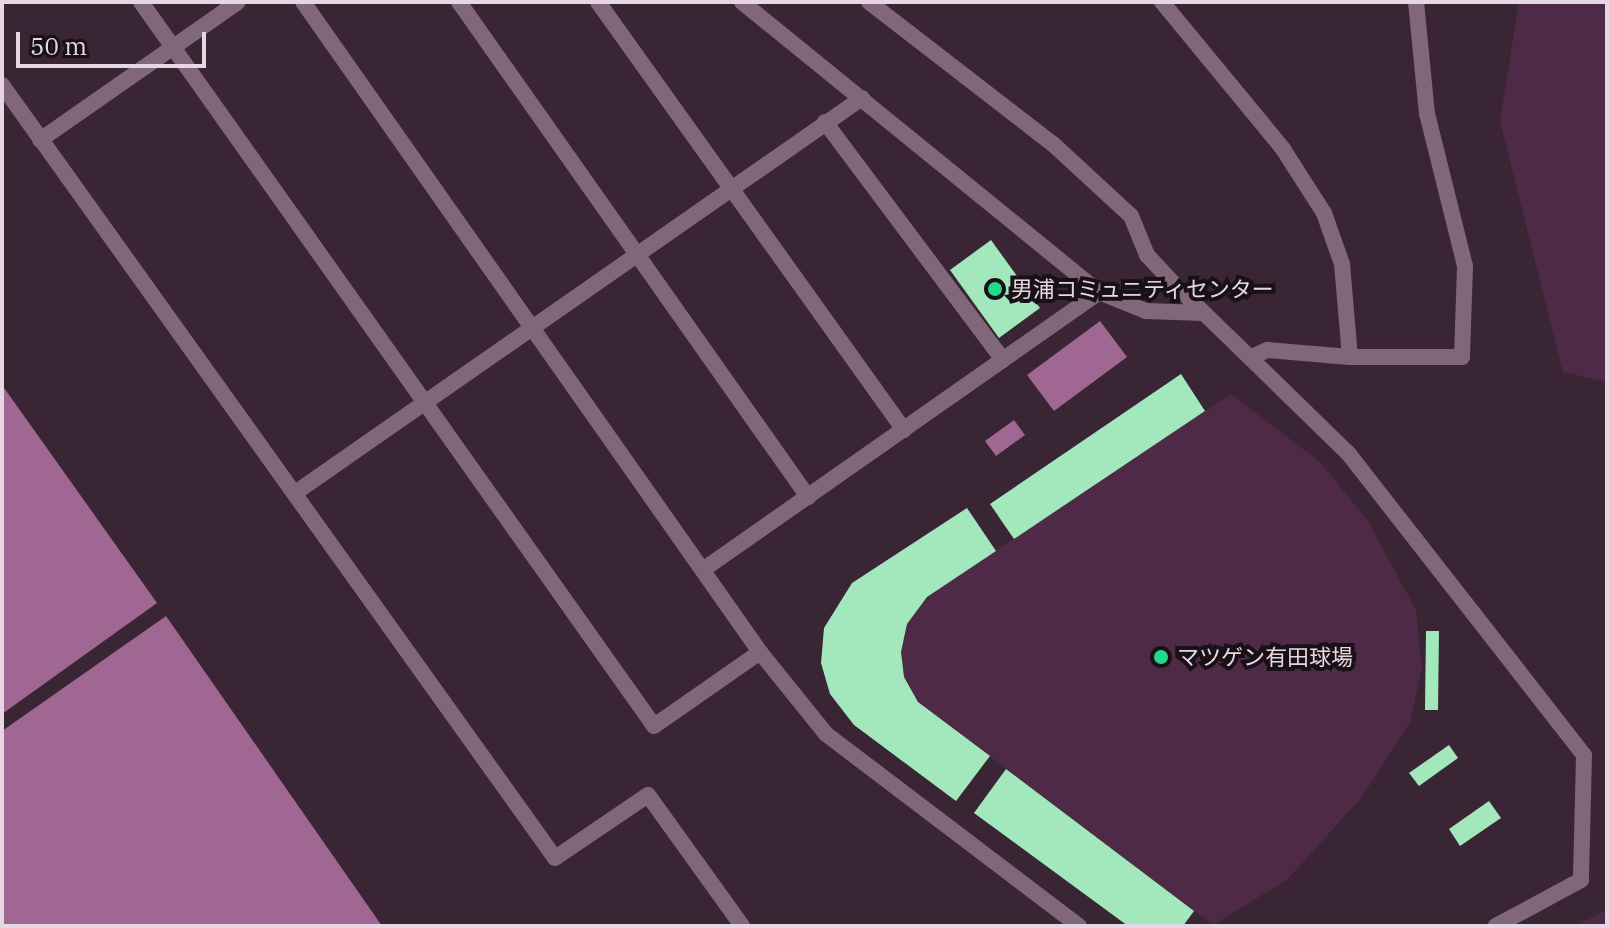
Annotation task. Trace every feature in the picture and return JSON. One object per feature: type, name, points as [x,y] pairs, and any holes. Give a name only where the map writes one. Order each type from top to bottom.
[{"type":"street","points":[[141,2],[426,400],[654,726],[760,652]]},
{"type":"street","points":[[40,140],[238,2]]},
{"type":"street","points":[[303,2],[760,652],[826,734],[1079,926]]},
{"type":"street","points":[[459,2],[808,497]]},
{"type":"street","points":[[598,2],[733,185],[904,430]]},
{"type":"street","points":[[742,2],[1099,292],[1146,311],[1203,313]]},
{"type":"street","points":[[869,2],[1053,144],[1131,216],[1147,255],[1348,453],[1584,755],[1581,880],[1496,926]]},
{"type":"street","points":[[1162,2],[1283,149],[1324,213],[1342,264],[1350,357]]},
{"type":"street","points":[[1252,357],[1267,350],[1350,357],[1462,357],[1465,266],[1427,114],[1416,2]]},
{"type":"street","points":[[2,85],[555,858],[648,795],[742,926]]},
{"type":"street","points":[[295,493],[862,98]]},
{"type":"street","points":[[825,122],[1003,360]]},
{"type":"street","points":[[704,569],[1099,292]]},
{"type":"shaded area","points":[[1519,2],[1607,2],[1607,382],[1563,372],[1500,121]]},
{"type":"shaded area","points":[[1100,321],[1127,357],[1054,411],[1027,375]]},
{"type":"shaded area","points":[[2,385],[157,603],[2,714]]},
{"type":"shaded area","name":"マツゲン有田球場","points":[[1231,394],[1320,462],[1368,521],[1416,610],[1422,669],[1410,722],[1362,797],[1287,880],[1213,925],[918,702],[904,677],[901,652],[907,624],[927,597]]},
{"type":"shaded area","points":[[1014,420],[1025,435],[996,456],[985,441]]},
{"type":"shaded area","points":[[166,616],[382,926],[2,926],[2,731]]},
{"type":"shaded area","points":[[1607,910],[1607,926],[1575,926]]},
{"type":"building","name":"男浦コミュニティセンター","points":[[991,240],[1040,308],[999,338],[950,270]]},
{"type":"building","points":[[1181,374],[1205,411],[1014,539],[990,504]]},
{"type":"building","points":[[967,508],[996,551],[927,597],[907,624],[901,652],[904,677],[918,702],[990,756],[956,801],[854,725],[830,694],[821,663],[824,628],[852,583]]},
{"type":"building","points":[[1426,631],[1439,631],[1438,710],[1425,710]]},
{"type":"building","points":[[1449,745],[1458,758],[1419,786],[1409,773]]},
{"type":"building","points":[[1006,769],[1194,911],[1183,926],[1128,926],[974,813]]},
{"type":"building","points":[[1489,801],[1501,818],[1460,846],[1449,829]]},
{"type":"place","name":"男浦コミュニティセンター","points":[[995,289]]},
{"type":"place","name":"マツゲン有田球場","points":[[1161,657]]}]
